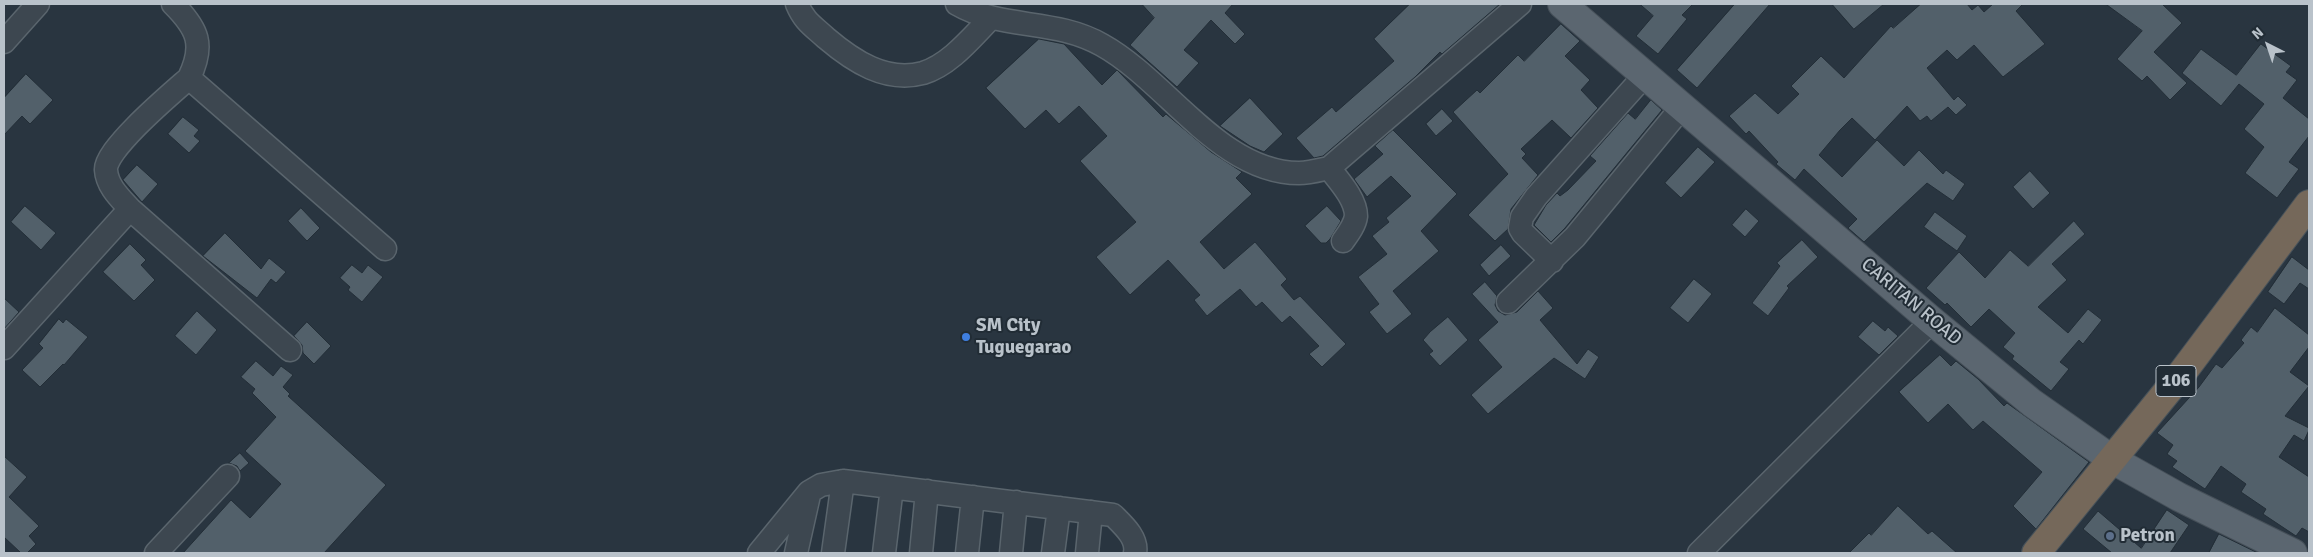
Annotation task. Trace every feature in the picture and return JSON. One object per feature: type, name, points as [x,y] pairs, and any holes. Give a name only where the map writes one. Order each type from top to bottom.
[{"type":"highway","name":"106","points":[[2036,553],[2179,377],[2309,204]]},
{"type":"main road","name":"CARITAN ROAD","points":[[1562,4],[1932,321],[2032,403],[2113,460],[2179,497],[2293,553]]},
{"type":"street","points":[[4,42],[38,4]]},
{"type":"street","points":[[173,4],[193,28],[198,41],[199,53],[189,78],[145,118],[114,150],[108,159],[106,169],[108,180],[115,192],[130,209],[290,350]]},
{"type":"street","points":[[798,4],[804,19],[848,57],[868,68],[891,74],[923,73],[948,60],[992,18]]},
{"type":"street","points":[[956,4],[992,18],[1052,26],[1077,33],[1101,44],[1124,58],[1219,142],[1247,161],[1275,170],[1300,174],[1329,168],[1520,4]]},
{"type":"street","points":[[1552,261],[1523,233],[1520,228],[1522,217],[1536,197],[1645,75]]},
{"type":"street","points":[[189,78],[385,249]]},
{"type":"street","points":[[1508,302],[1575,237],[1682,107]]},
{"type":"street","points":[[1329,168],[1352,203],[1356,216],[1352,227],[1343,240]]},
{"type":"street","points":[[4,348],[130,209]]},
{"type":"street","points":[[1699,553],[1932,321]]},
{"type":"street","points":[[156,553],[228,476]]},
{"type":"street","points":[[833,553],[843,482]]},
{"type":"street","points":[[759,553],[809,492],[821,485],[843,482],[892,486],[1113,514],[1128,530],[1136,549],[1135,553]]},
{"type":"street","points":[[884,553],[892,486]]},
{"type":"street","points":[[921,553],[926,491]]},
{"type":"street","points":[[796,553],[809,492]]},
{"type":"street","points":[[967,553],[973,497]]},
{"type":"street","points":[[1011,553],[1016,502]]},
{"type":"street","points":[[1053,553],[1059,508]]},
{"type":"street","points":[[1087,553],[1091,512]]},
{"type":"building","points":[[1142,4],[1233,4],[1225,13],[1245,34],[1235,44],[1211,20],[1184,50],[1199,63],[1177,87],[1130,45],[1154,18]]},
{"type":"building","points":[[1410,4],[1500,4],[1442,54],[1440,52],[1415,77],[1323,156],[1314,158],[1296,138],[1332,107],[1336,112],[1394,61],[1374,39]]},
{"type":"building","points":[[1640,4],[1693,4],[1682,15],[1687,19],[1658,54],[1636,36],[1653,16]]},
{"type":"building","points":[[1735,4],[1770,4],[1697,88],[1677,70]]},
{"type":"building","points":[[1832,4],[1884,4],[1854,29]]},
{"type":"building","points":[[1921,4],[1967,4],[1972,10],[1978,5],[1984,12],[1993,4],[2023,4],[2016,11],[2045,44],[2003,77],[1974,45],[1957,60],[1947,50],[1927,68],[1954,100],[1958,96],[1967,105],[1956,115],[1948,107],[1931,121],[1927,116],[1920,121],[1907,106],[1875,140],[1852,118],[1840,130],[1819,155],[1842,177],[1877,140],[1904,166],[1919,150],[1943,174],[1946,170],[1965,184],[1953,201],[1927,183],[1864,242],[1848,228],[1857,219],[1804,169],[1795,180],[1776,164],[1778,162],[1749,131],[1746,134],[1729,116],[1755,93],[1778,114],[1799,94],[1791,86],[1821,56],[1844,78],[1891,26],[1893,28]]},
{"type":"building","points":[[2106,4],[2162,4],[2182,23],[2154,52],[2187,83],[2170,100],[2147,76],[2142,81],[2117,59],[2142,31]]},
{"type":"building","points":[[1561,24],[1580,41],[1565,56],[1590,80],[1581,90],[1598,108],[1571,138],[1552,120],[1521,149],[1526,154],[1522,158],[1538,175],[1511,209],[1508,229],[1495,241],[1468,215],[1508,174],[1453,112],[1477,90],[1480,93],[1518,55],[1524,61]]},
{"type":"building","points":[[1039,39],[1064,44],[1102,85],[1117,70],[1163,117],[1166,114],[1211,152],[1242,172],[1236,178],[1252,194],[1200,242],[1224,269],[1255,242],[1287,279],[1281,285],[1294,300],[1300,296],[1346,344],[1322,367],[1309,354],[1319,346],[1290,316],[1282,323],[1262,302],[1256,307],[1240,289],[1207,316],[1194,300],[1200,295],[1168,260],[1130,295],[1096,257],[1136,222],[1080,161],[1107,136],[1079,106],[1059,124],[1046,110],[1025,129],[986,88]]},
{"type":"building","points":[[2261,44],[2291,66],[2286,72],[2297,80],[2283,98],[2309,119],[2309,136],[2289,162],[2299,169],[2277,198],[2245,173],[2264,147],[2244,129],[2264,104],[2239,84],[2221,106],[2182,73],[2201,49],[2236,75]]},
{"type":"building","points":[[26,74],[53,100],[30,124],[22,116],[4,135],[4,98]]},
{"type":"building","points":[[1250,98],[1283,134],[1264,152],[1250,146],[1220,126]]},
{"type":"building","points":[[1651,100],[1662,110],[1565,228],[1551,242],[1534,225],[1546,205],[1557,193],[1560,196],[1568,190],[1596,161],[1590,156],[1628,113],[1635,119]]},
{"type":"building","points":[[1442,109],[1453,121],[1436,136],[1426,124]]},
{"type":"building","points":[[183,117],[199,130],[194,136],[200,141],[189,153],[168,134]]},
{"type":"building","points":[[1393,130],[1457,194],[1421,231],[1439,251],[1393,291],[1412,314],[1387,334],[1369,312],[1379,304],[1358,277],[1387,254],[1372,236],[1389,222],[1386,218],[1411,196],[1391,176],[1367,197],[1354,179],[1383,154],[1375,146]]},
{"type":"building","points":[[1698,147],[1715,162],[1681,198],[1665,183]]},
{"type":"building","points":[[137,165],[158,184],[142,202],[123,180]]},
{"type":"building","points":[[2030,171],[2050,193],[2033,209],[2013,187]]},
{"type":"building","points":[[25,206],[56,233],[41,250],[11,222]]},
{"type":"building","points":[[1327,206],[1341,221],[1330,239],[1326,243],[1321,243],[1305,226]]},
{"type":"building","points":[[301,208],[320,228],[307,241],[288,221]]},
{"type":"building","points":[[1746,209],[1759,221],[1745,237],[1732,225]]},
{"type":"building","points":[[1935,212],[1967,236],[1957,251],[1924,227]]},
{"type":"building","points":[[2074,221],[2085,234],[2052,264],[2067,280],[2038,307],[2068,333],[2088,309],[2102,320],[2083,344],[2079,340],[2060,362],[2069,369],[2051,391],[2012,359],[2014,356],[2003,347],[2015,333],[1989,309],[1971,327],[1947,303],[1945,305],[1926,288],[1959,252],[1985,278],[2010,250],[2028,266]]},
{"type":"building","points":[[225,233],[261,269],[269,258],[286,272],[276,283],[271,279],[257,298],[203,256]]},
{"type":"building","points":[[1802,240],[1818,257],[1787,286],[1789,288],[1768,316],[1752,303],[1780,266],[1777,263]]},
{"type":"building","points":[[130,244],[146,260],[141,265],[155,280],[134,301],[103,272]]},
{"type":"building","points":[[1501,245],[1511,256],[1489,276],[1480,265]]},
{"type":"building","points":[[2292,257],[2309,270],[2309,289],[2300,283],[2284,304],[2268,292]]},
{"type":"building","points":[[352,265],[362,273],[368,265],[383,277],[362,302],[348,290],[350,287],[340,278]]},
{"type":"building","points":[[1694,279],[1712,294],[1688,323],[1670,308]]},
{"type":"building","points":[[1485,282],[1497,296],[1495,305],[1498,311],[1505,315],[1517,312],[1538,291],[1553,308],[1540,320],[1577,364],[1588,349],[1599,357],[1585,379],[1554,358],[1488,414],[1471,395],[1502,367],[1478,340],[1498,322],[1472,294]]},
{"type":"building","points":[[4,298],[19,312],[4,329]]},
{"type":"building","points":[[2275,308],[2309,335],[2309,347],[2290,372],[2309,386],[2285,416],[2309,428],[2309,430],[2304,441],[2294,435],[2279,457],[2309,477],[2309,532],[2302,528],[2296,536],[2263,514],[2266,509],[2241,492],[2246,484],[2221,466],[2205,489],[2172,467],[2177,461],[2167,454],[2173,445],[2157,433],[2199,387],[2216,364],[2222,368],[2244,343],[2241,340],[2251,327],[2257,332]]},
{"type":"building","points":[[197,311],[217,330],[196,355],[175,336]]},
{"type":"building","points":[[1448,317],[1468,340],[1440,366],[1429,354],[1433,351],[1423,340]]},
{"type":"building","points":[[59,319],[63,323],[66,319],[88,337],[64,365],[40,387],[22,370],[43,348],[39,344]]},
{"type":"building","points":[[1873,321],[1885,331],[1888,327],[1898,336],[1879,355],[1858,337]]},
{"type":"building","points":[[307,322],[331,346],[314,364],[303,353],[302,345],[294,336]]},
{"type":"building","points":[[1940,355],[1951,366],[1956,361],[1978,379],[2004,406],[2007,403],[2089,462],[2036,529],[2013,506],[2042,472],[1983,421],[1973,430],[1948,404],[1928,423],[1899,392]]},
{"type":"building","points":[[256,361],[273,376],[281,366],[293,375],[283,387],[290,394],[288,396],[386,485],[324,553],[183,553],[231,500],[250,518],[281,484],[245,451],[276,417],[252,393],[255,389],[241,377]]},
{"type":"building","points":[[240,453],[249,463],[240,471],[237,466],[229,463]]},
{"type":"building","points":[[4,456],[27,477],[9,497],[39,526],[29,536],[36,544],[27,553],[21,553],[4,537]]},
{"type":"building","points":[[1898,506],[1928,534],[1932,531],[1957,553],[1849,553],[1869,533],[1871,535]]},
{"type":"building","points":[[2167,510],[2189,525],[2170,553],[2112,553],[2083,529],[2098,511],[2141,548]]},
{"type":"building","points":[[2219,534],[2258,553],[2209,553]]},
{"type":"place","name":"SM City Tuguegarao","points":[[966,337]]},
{"type":"place","name":"Petron","points":[[2110,536]]}]
